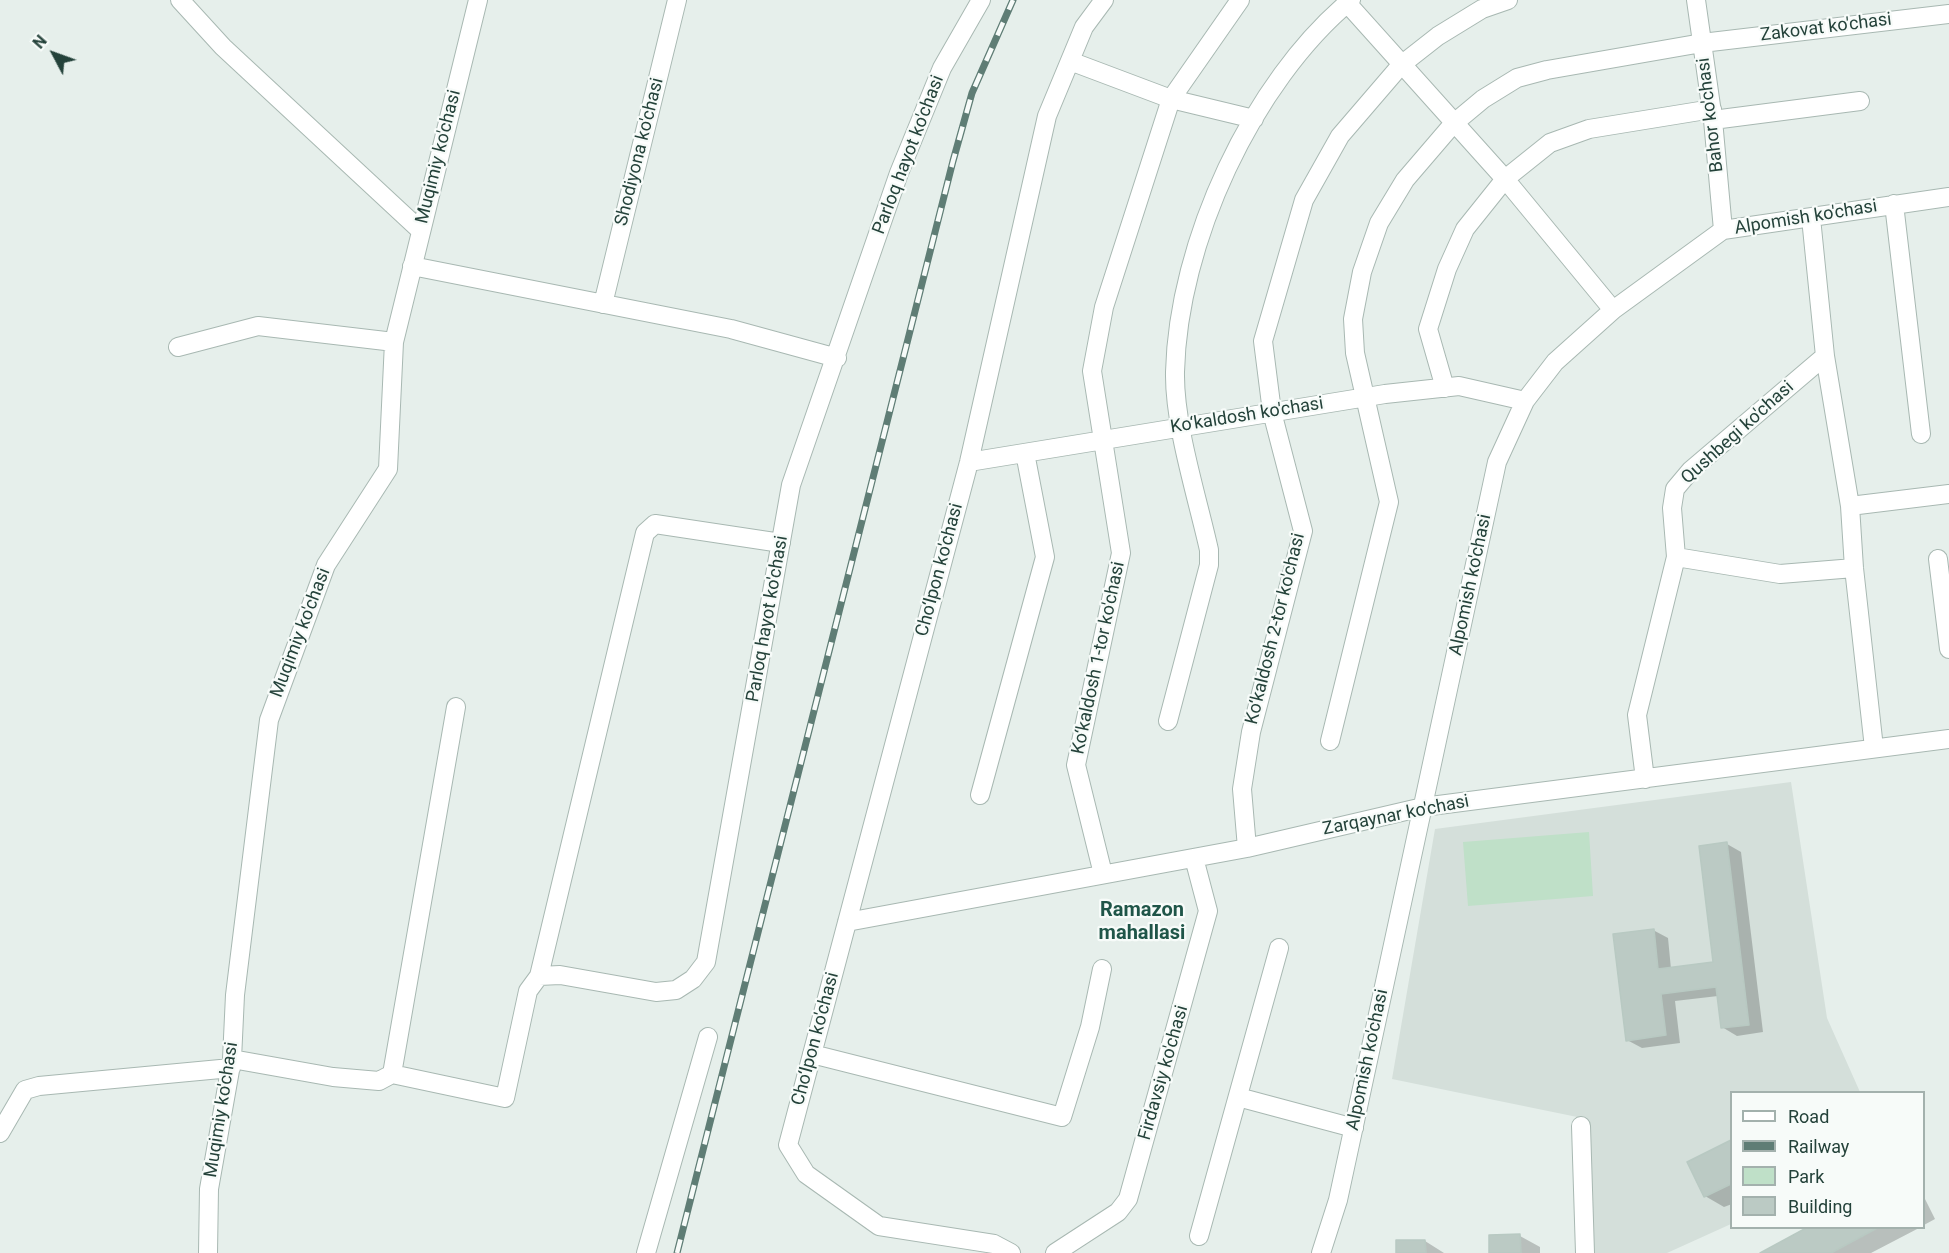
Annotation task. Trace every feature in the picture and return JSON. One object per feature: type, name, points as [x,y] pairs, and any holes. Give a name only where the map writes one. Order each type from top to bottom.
[{"type":"street","points":[[180,0],[223,47],[421,231]]},
{"type":"street","name":"Muqimiy ko'chasi","points":[[208,1253],[209,1190],[232,1063],[236,995],[269,720],[326,565],[388,469],[393,342],[478,0]]},
{"type":"street","name":"Shodiyona ko'chasi","points":[[603,304],[676,0]]},
{"type":"street","name":"Parloq hayot ko'chasi","points":[[539,976],[561,975],[656,992],[676,990],[693,979],[706,962],[792,485],[898,173],[942,68],[981,0]]},
{"type":"street","name":"Cho‘lpon ko'chasi","points":[[1011,1253],[994,1244],[879,1226],[806,1174],[788,1145],[969,462],[1047,116],[1084,27],[1104,0]]},
{"type":"street","name":"Ko‘kaldosh 1-tor ko'chasi","points":[[1103,874],[1076,765],[1121,553],[1092,370],[1104,307],[1172,99],[1240,0]]},
{"type":"street","name":"Ko‘kaldosh 2-tor ko'chasi","points":[[1247,848],[1242,789],[1251,732],[1304,531],[1272,412],[1263,341],[1304,200],[1340,136],[1401,65],[1438,36],[1482,9],[1508,0]]},
{"type":"street","name":"Bahor ko'chasi","points":[[1696,0],[1713,114],[1723,230]]},
{"type":"street","points":[[1168,721],[1209,565],[1209,550],[1182,427],[1175,373],[1180,310],[1206,220],[1225,172],[1254,119],[1276,80],[1306,43],[1349,2],[1453,124],[1505,179],[1613,310]]},
{"type":"street","name":"Zakovat ko'chasi","points":[[1330,741],[1389,502],[1367,397],[1355,353],[1353,319],[1362,272],[1379,224],[1395,197],[1406,180],[1453,124],[1483,99],[1517,78],[1547,70],[1702,43],[1949,14]]},
{"type":"street","points":[[1070,61],[1172,99],[1254,119]]},
{"type":"street","points":[[1445,388],[1428,329],[1447,269],[1465,229],[1505,179],[1550,143],[1588,129],[1860,100]]},
{"type":"street","name":"Alpomish ko'chasi","points":[[1321,1253],[1338,1200],[1497,462],[1525,401],[1555,362],[1613,310],[1723,230],[1949,196]]},
{"type":"street","points":[[1894,204],[1922,434]]},
{"type":"street","points":[[1810,218],[1825,356],[1850,506],[1854,568],[1874,747]]},
{"type":"street","points":[[412,266],[731,329],[837,358]]},
{"type":"street","points":[[178,347],[258,326],[286,327],[393,342]]},
{"type":"street","name":"Qushbegi ko'chasi","points":[[1645,778],[1637,715],[1676,557],[1672,508],[1675,489],[1691,470],[1825,356]]},
{"type":"street","name":"Ko‘kaldosh ko'chasi","points":[[969,462],[1367,397],[1459,386],[1525,401]]},
{"type":"street","points":[[980,795],[1045,557],[1026,453]]},
{"type":"street","points":[[1850,506],[1949,494]]},
{"type":"street","points":[[0,1133],[26,1090],[39,1086],[232,1063],[379,1081],[392,1074],[505,1098],[528,991],[539,976],[645,533],[655,524],[781,543]]},
{"type":"street","points":[[1676,557],[1780,574],[1854,568]]},
{"type":"street","points":[[1938,559],[1949,649]]},
{"type":"street","points":[[392,1074],[456,707]]},
{"type":"street","name":"Zarqaynar ko'chasi","points":[[847,922],[1247,848],[1423,807],[1949,739]]},
{"type":"street","name":"Firdavsiy ko'chasi","points":[[1055,1253],[1118,1212],[1128,1199],[1208,910],[1194,858]]},
{"type":"street","points":[[1199,1236],[1279,948]]},
{"type":"street","points":[[812,1054],[1062,1117],[1090,1027],[1102,969]]},
{"type":"street","points":[[646,1253],[708,1037]]},
{"type":"street","points":[[1238,1097],[1354,1128]]},
{"type":"street","points":[[1581,1126],[1585,1253]]},
{"type":"shaded area","points":[[1791,782],[1827,1018],[1860,1091],[1730,1091],[1730,1224],[1667,1253],[1591,1253],[1587,1119],[1392,1079],[1435,829]]},
{"type":"green space","points":[[1589,832],[1593,896],[1468,906],[1463,842]]},
{"type":"building","points":[[1727,842],[1749,1025],[1721,1028],[1716,987],[1661,994],[1666,1035],[1626,1041],[1613,934],[1654,929],[1658,969],[1713,962],[1699,846]]},
{"type":"building","points":[[1730,1140],[1730,1184],[1704,1197],[1687,1162]]},
{"type":"building","points":[[1804,1229],[1875,1229],[1831,1253],[1760,1253]]},
{"type":"building","points":[[1520,1234],[1521,1253],[1489,1253],[1489,1235]]},
{"type":"building","points":[[1396,1240],[1425,1240],[1426,1253],[1396,1253]]},
{"type":"railway","points":[[677,1253],[953,161],[972,93],[1013,0]]},
{"type":"district","name":"Ramazon mahallasi","points":[[1142,922]]}]
